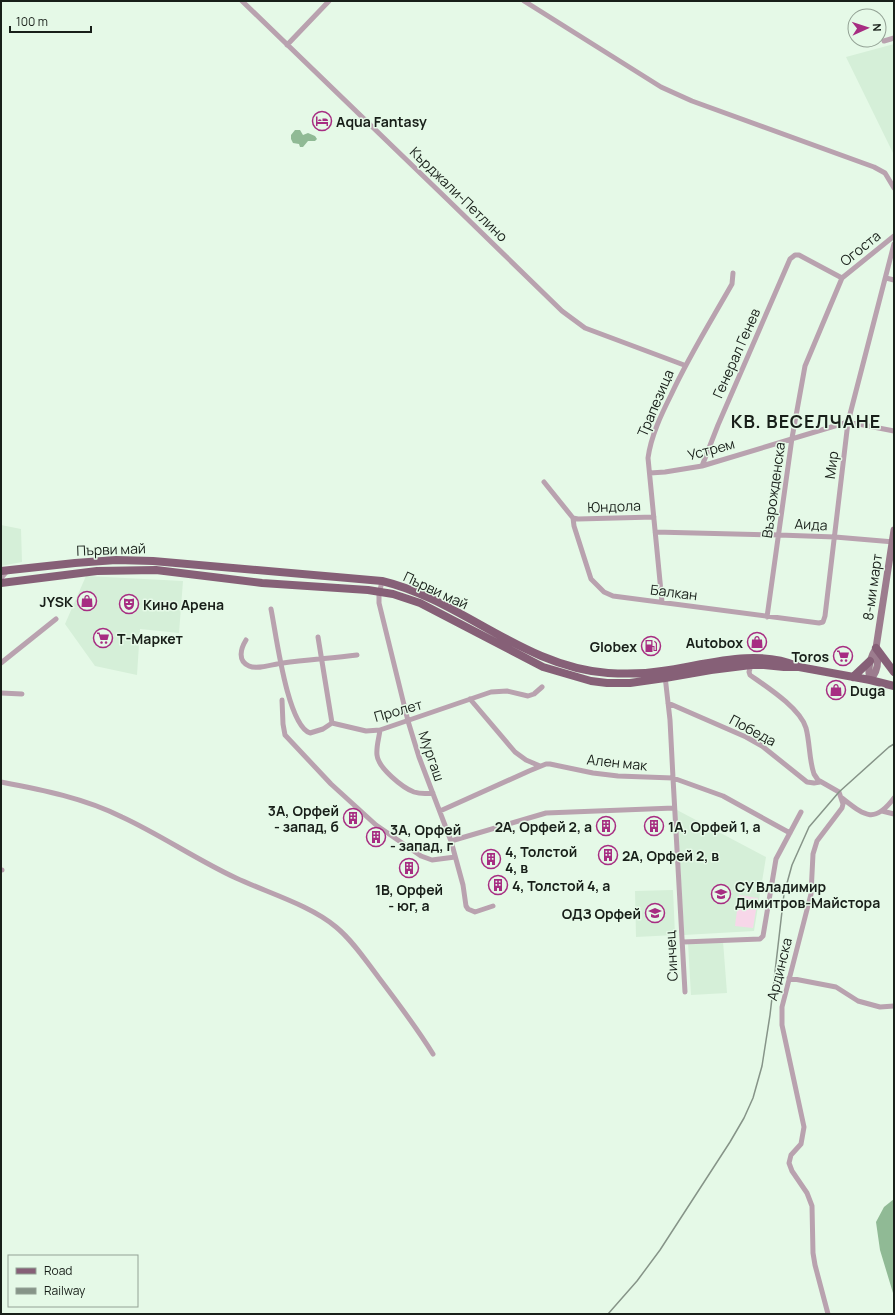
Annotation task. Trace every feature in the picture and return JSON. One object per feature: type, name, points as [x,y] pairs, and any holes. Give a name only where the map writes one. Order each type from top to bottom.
[{"type":"main road","name":"8-ми март","points":[[876,648],[894,530]]},
{"type":"main road","name":"Първи май","points":[[5,571],[109,561],[153,561],[382,581],[424,595],[526,650],[574,668],[593,672],[665,675],[751,665],[799,667],[894,686]]},
{"type":"main road","name":"Първи май","points":[[1,582],[97,571],[148,570],[262,583],[317,586],[393,594],[420,603],[536,664],[573,677],[606,683],[630,683],[723,661],[746,659],[764,658],[785,661],[799,667]]},
{"type":"main road","points":[[870,680],[868,672],[870,661],[876,648]]},
{"type":"main road","points":[[876,648],[894,672]]},
{"type":"main road","points":[[870,680],[875,675],[877,668],[878,655],[876,648]]},
{"type":"main road","points":[[853,677],[870,661]]},
{"type":"street","name":"Кърджали-Петлино","points":[[242,1],[562,311],[586,328],[684,365]]},
{"type":"street","points":[[287,45],[329,1]]},
{"type":"street","points":[[524,1],[660,87],[692,101],[856,160],[885,173],[894,188]]},
{"type":"street","name":"Огоста","points":[[799,255],[842,278],[894,236]]},
{"type":"street","name":"Мир","points":[[823,622],[835,537],[848,422],[894,244]]},
{"type":"street","name":"Генерал Генев","points":[[702,466],[718,425],[790,259],[799,255]]},
{"type":"street","name":"Трапезица","points":[[662,602],[648,458],[653,435],[684,365],[732,284],[733,273]]},
{"type":"street","name":"Възрожденска","points":[[767,617],[792,438],[805,366],[842,278]]},
{"type":"street","points":[[886,278],[894,280]]},
{"type":"street","name":"Устрем","points":[[650,473],[702,466],[848,422],[894,431]]},
{"type":"street","name":"Юндола","points":[[544,482],[573,518],[578,520],[654,517]]},
{"type":"street","name":"Балкан","points":[[573,518],[574,526],[591,579],[604,592],[613,596],[767,617],[819,623],[823,622]]},
{"type":"street","name":"Аида","points":[[655,532],[835,537],[893,542]]},
{"type":"street","points":[[1,578],[5,571]]},
{"type":"street","name":"Мургаш","points":[[382,581],[379,603],[408,721],[419,757],[451,841],[463,885],[466,906],[468,909],[475,912],[494,906]]},
{"type":"street","points":[[271,610],[290,700],[298,720],[303,728],[310,732],[316,732],[332,723],[318,637]]},
{"type":"street","points":[[1,663],[56,619]]},
{"type":"street","points":[[246,640],[242,646],[242,659],[250,667],[357,656]]},
{"type":"street","points":[[751,665],[749,672],[750,675],[787,703],[799,715],[806,728],[812,769],[816,778],[820,782],[839,792],[842,798],[867,815],[873,815],[882,811],[894,798]]},
{"type":"street","name":"Синчец","points":[[665,675],[673,778],[685,992]]},
{"type":"street","name":"Пролет","points":[[332,723],[366,730],[380,730],[499,690],[528,696],[534,694],[542,687]]},
{"type":"street","points":[[1,693],[22,694]]},
{"type":"street","points":[[470,699],[515,752],[526,760],[540,766]]},
{"type":"street","points":[[282,700],[285,735],[336,789],[376,825],[421,856],[432,860],[456,857]]},
{"type":"street","name":"Победа","points":[[668,703],[746,737],[762,746],[807,782],[814,784],[820,782]]},
{"type":"street","points":[[380,730],[377,756],[384,768],[400,784],[408,789],[417,793],[432,793]]},
{"type":"street","name":"Ален мак","points":[[440,811],[540,766],[550,764],[592,774],[673,778],[723,796],[790,833]]},
{"type":"street","points":[[1,782],[47,790],[87,802],[121,816],[213,867],[326,919],[338,928],[359,952],[433,1054]]},
{"type":"street","name":"Ардинска","points":[[828,1314],[813,1253],[812,1206],[807,1193],[792,1171],[789,1163],[791,1155],[801,1144],[804,1127],[782,1021],[782,1007],[811,894],[813,854],[817,841],[842,808],[842,798]]},
{"type":"street","points":[[451,841],[546,813],[674,808]]},
{"type":"street","points":[[882,811],[894,814]]},
{"type":"street","points":[[683,942],[760,939],[763,936],[776,859],[801,812]]},
{"type":"street","points":[[789,978],[836,987],[854,999],[880,1007],[894,1006]]},
{"type":"shaded area","points":[[894,44],[894,155],[846,57],[879,48],[887,48],[887,46]]},
{"type":"shaded area","points":[[295,130],[300,130],[303,135],[308,133],[315,136],[317,139],[315,141],[308,141],[303,147],[300,147],[299,144],[293,143],[291,139],[291,135]]},
{"type":"shaded area","points":[[1,525],[21,529],[22,562],[1,566]]},
{"type":"shaded area","points":[[86,576],[183,581],[179,633],[140,629],[137,675],[95,666],[65,624]]},
{"type":"shaded area","name":"СУ Владимир Димитров-Майстора","points":[[677,810],[766,857],[754,931],[684,935]]},
{"type":"shaded area","name":"ОДЗ Орфей","points":[[673,890],[675,935],[636,937],[635,891]]},
{"type":"shaded area","points":[[739,895],[758,898],[753,928],[735,926]]},
{"type":"shaded area","points":[[723,941],[727,993],[691,995],[688,943]]},
{"type":"shaded area","points":[[894,1199],[893,1314],[893,1293],[880,1250],[876,1222],[884,1207]]},
{"type":"railway","points":[[608,1314],[637,1281],[660,1250],[730,1142],[744,1118],[753,1098],[762,1066],[770,1015],[784,894],[792,865],[809,827],[839,792],[894,744]]},
{"type":"place","name":"Aqua Fantasy","points":[[322,121]]},
{"type":"place","name":"JYSK","points":[[87,601]]},
{"type":"place","name":"Кино Арена","points":[[129,604]]},
{"type":"place","name":"Т-Маркет","points":[[103,638]]},
{"type":"place","name":"Autobox","points":[[757,642]]},
{"type":"place","name":"Globex","points":[[651,646]]},
{"type":"place","name":"Toros","points":[[843,656]]},
{"type":"place","name":"Duga","points":[[836,690]]},
{"type":"place","name":"3А, Орфей - запад, б","points":[[353,818]]},
{"type":"place","name":"2А, Орфей 2, а","points":[[606,826]]},
{"type":"place","name":"1А, Орфей 1, а","points":[[654,826]]},
{"type":"place","name":"3А, Орфей - запад, г","points":[[376,837]]},
{"type":"place","name":"2А, Орфей 2, в","points":[[608,855]]},
{"type":"place","name":"4, Толстой 4, в","points":[[491,859]]},
{"type":"place","name":"1В, Орфей - юг, а","points":[[409,868]]},
{"type":"place","name":"4, Толстой 4, а","points":[[498,885]]},
{"type":"place","name":"СУ Владимир Димитров-Майстора","points":[[721,894]]},
{"type":"place","name":"ОДЗ Орфей","points":[[655,913]]},
{"type":"district","name":"КВ. ВЕСЕЛЧАНЕ","points":[[806,421]]}]
